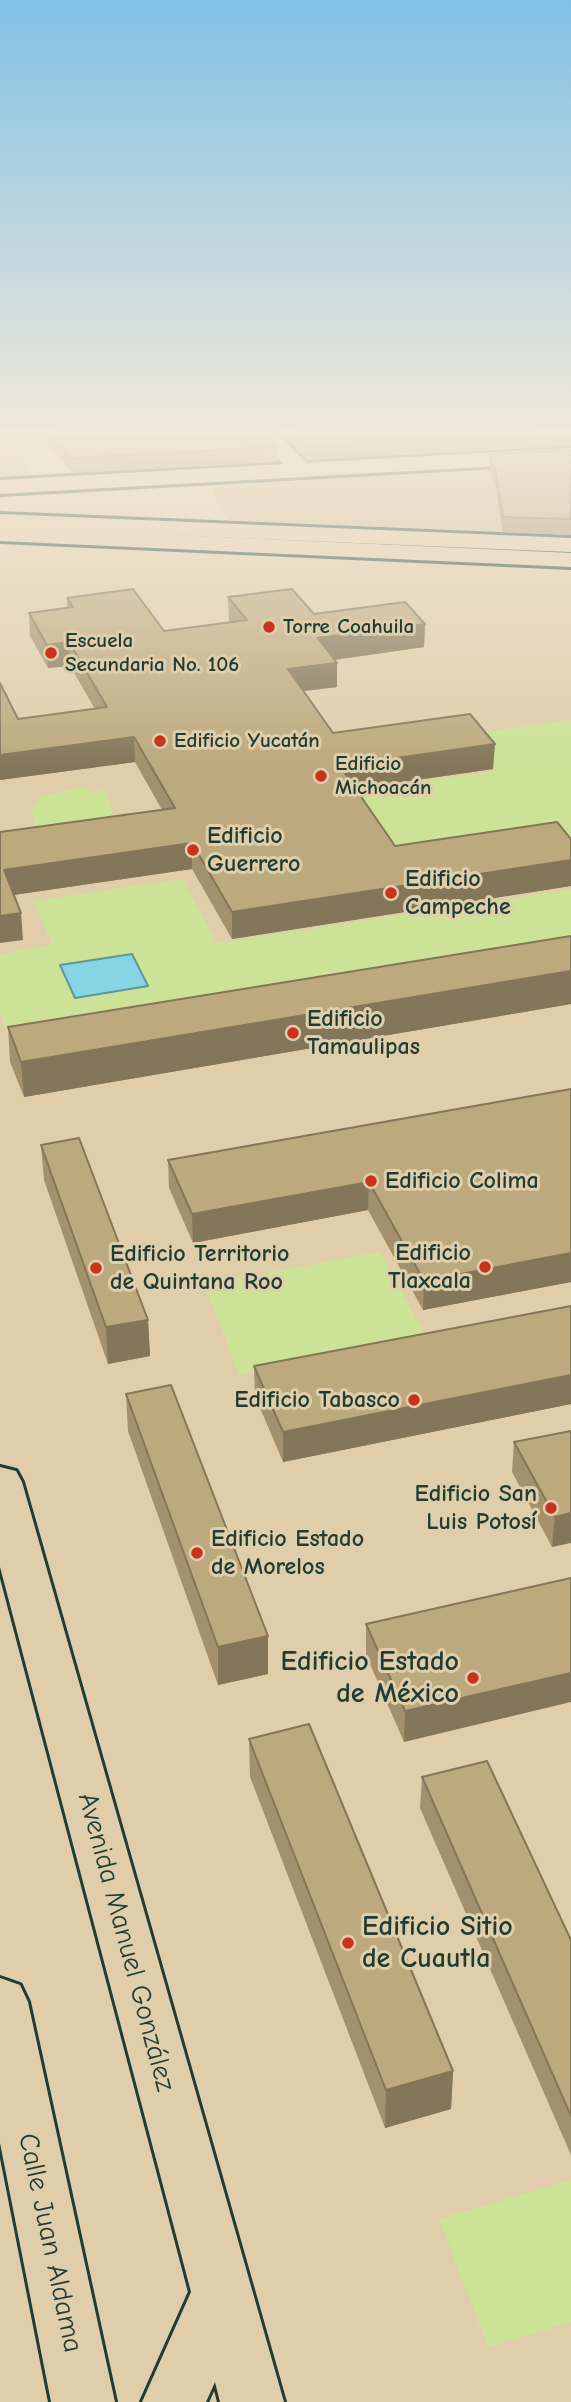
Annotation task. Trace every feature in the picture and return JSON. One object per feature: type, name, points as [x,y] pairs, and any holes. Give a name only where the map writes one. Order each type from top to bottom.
[{"type":"main road","points":[[222,544],[571,560]]},
{"type":"main road","points":[[549,544],[571,545]]},
{"type":"main road","points":[[0,552],[571,578]]},
{"type":"main road","name":"Avenida Manuel González","points":[[0,1482],[252,2402]]},
{"type":"main road","name":"Calle Juan Aldama","points":[[0,2002],[83,2402]]},
{"type":"main road","points":[[174,2402],[223,2291]]},
{"type":"green space","points":[[571,720],[571,863],[403,868],[349,791],[496,771],[467,734]]},
{"type":"green space","points":[[87,786],[89,792],[107,790],[114,822],[38,835],[31,809],[41,796]]},
{"type":"green space","points":[[182,879],[217,943],[571,889],[571,936],[4,1026],[0,1014],[0,954],[52,945],[33,901]]},
{"type":"green space","points":[[380,1252],[425,1336],[239,1375],[204,1284]]},
{"type":"green space","points":[[571,2180],[571,2322],[488,2347],[439,2219]]},
{"type":"water","points":[[132,954],[148,986],[75,998],[60,965]]},
{"type":"building","points":[[133,589],[164,631],[247,620],[228,597],[292,589],[314,614],[405,602],[425,624],[318,638],[337,663],[288,669],[333,733],[470,714],[495,744],[340,766],[395,846],[557,822],[571,839],[571,860],[232,912],[192,843],[4,870],[21,913],[0,916],[0,832],[175,808],[134,737],[0,755],[0,683],[18,719],[107,707],[69,642],[47,645],[29,613],[73,607],[67,598]]},
{"type":"building","points":[[571,936],[571,971],[21,1062],[8,1027]]},
{"type":"building","points":[[571,1089],[571,1253],[424,1281],[369,1182],[192,1214],[168,1160]]},
{"type":"building","points":[[79,1138],[148,1320],[106,1327],[41,1145]]},
{"type":"building","points":[[571,1306],[571,1375],[283,1432],[254,1366]]},
{"type":"building","name":"Edificio Estado de Morelos","points":[[171,1385],[268,1636],[218,1647],[126,1394]]},
{"type":"building","points":[[571,1431],[571,1513],[555,1517],[514,1442]]},
{"type":"building","name":"Edificio Estado de México","points":[[571,1578],[571,1673],[405,1711],[366,1624]]},
{"type":"building","name":"Edificio Sitio de Cuautla","points":[[309,1724],[453,2071],[386,2090],[249,1739]]},
{"type":"building","points":[[487,1761],[571,1940],[571,2116],[422,1777]]},
{"type":"place","name":"Torre Coahuila","points":[[269,627]]},
{"type":"place","name":"Escuela Secundaria No. 106","points":[[51,653]]},
{"type":"place","name":"Edificio Yucatán","points":[[160,741]]},
{"type":"place","name":"Edificio Michoacán","points":[[321,776]]},
{"type":"place","name":"Edificio Guerrero","points":[[193,850]]},
{"type":"place","name":"Edificio Campeche","points":[[391,893]]},
{"type":"place","name":"Edificio Tamaulipas","points":[[293,1033]]},
{"type":"place","name":"Edificio Colima","points":[[371,1181]]},
{"type":"place","name":"Edificio Tlaxcala","points":[[485,1267]]},
{"type":"place","name":"Edificio Territorio de Quintana Roo","points":[[96,1268]]},
{"type":"place","name":"Edificio Tabasco","points":[[414,1400]]},
{"type":"place","name":"Edificio San Luis Potosí","points":[[551,1508]]},
{"type":"place","name":"Edificio Estado de Morelos","points":[[197,1553]]},
{"type":"place","name":"Edificio Estado de México","points":[[473,1678]]},
{"type":"place","name":"Edificio Sitio de Cuautla","points":[[348,1943]]}]
